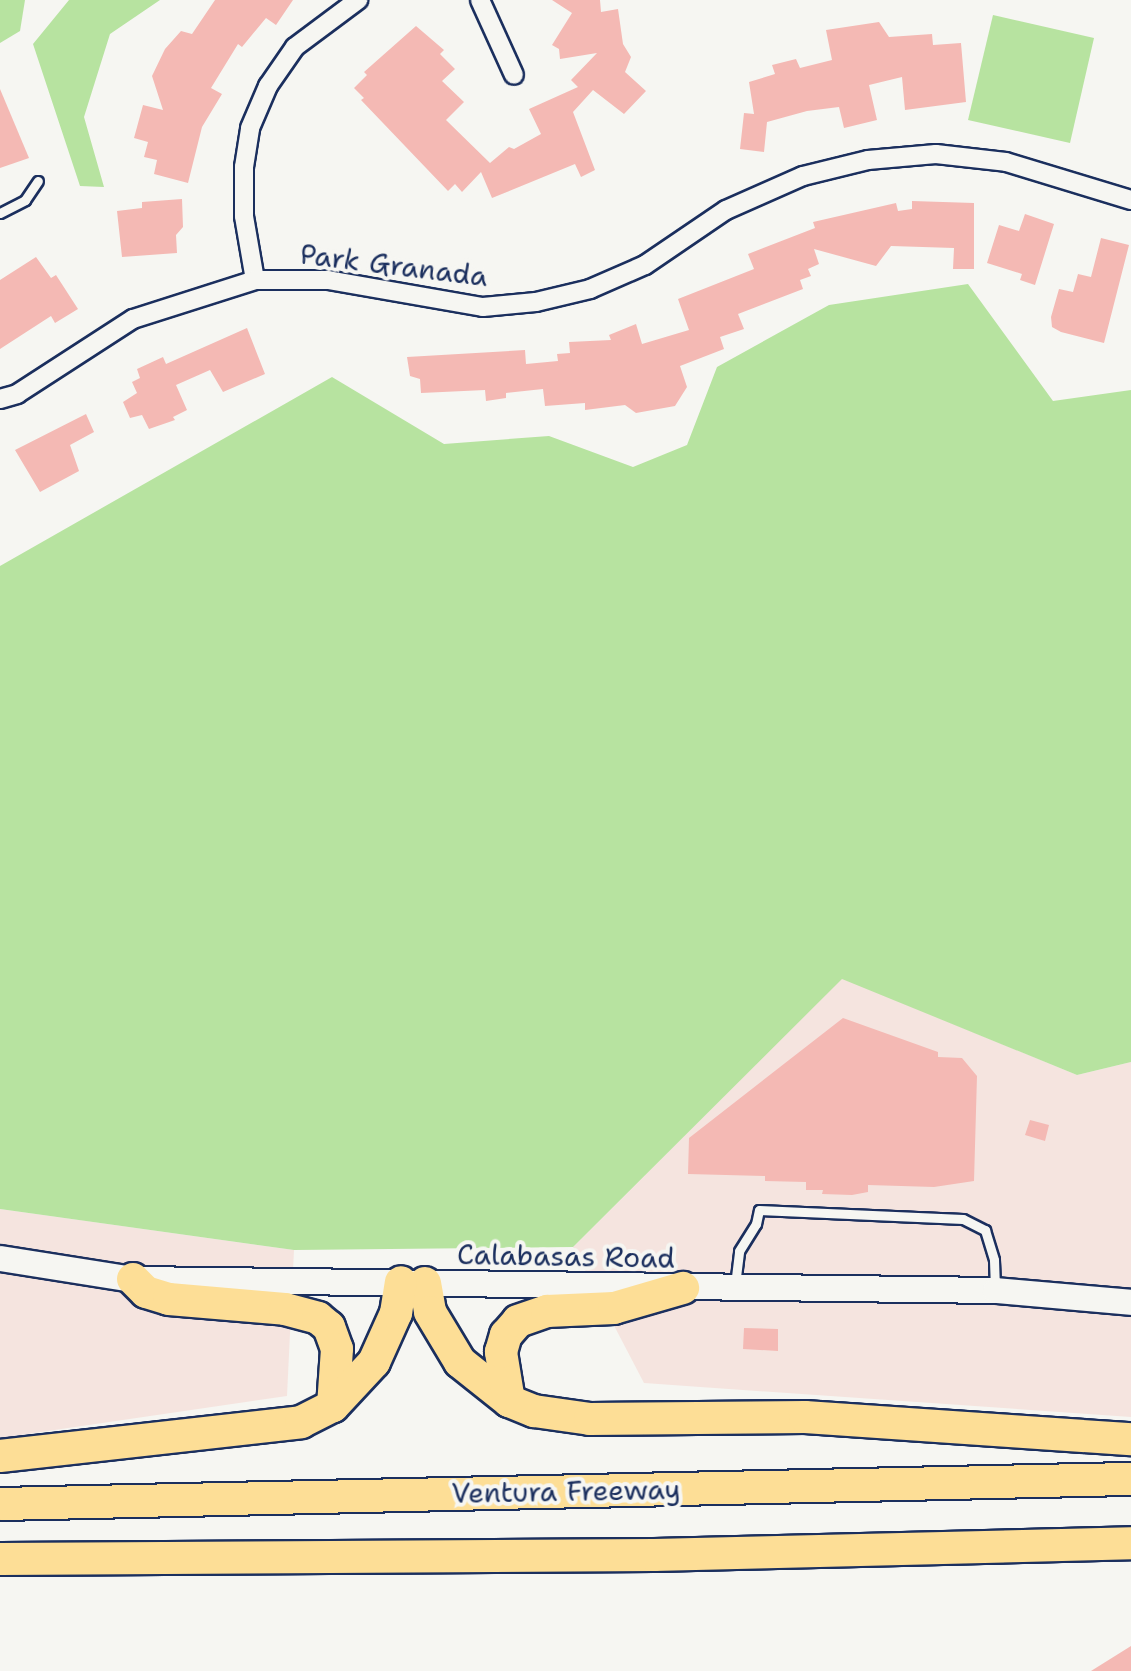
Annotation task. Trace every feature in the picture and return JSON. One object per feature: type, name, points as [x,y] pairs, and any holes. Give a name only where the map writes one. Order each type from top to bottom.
[{"type":"highway","points":[[133,1279],[146,1292],[168,1300],[285,1309],[318,1318],[329,1328],[337,1349],[332,1406]]},
{"type":"highway","points":[[413,1282],[460,1362],[509,1401],[534,1410],[590,1419],[804,1417],[1131,1439]]},
{"type":"highway","points":[[0,1456],[270,1429],[301,1422],[332,1406],[374,1362],[413,1282]]},
{"type":"highway","points":[[509,1401],[501,1352],[506,1335],[518,1321],[547,1311],[614,1308],[683,1288]]},
{"type":"highway","name":"Ventura Freeway","points":[[0,1504],[1131,1479]]},
{"type":"highway","points":[[0,1560],[654,1556],[1131,1543]]},
{"type":"main road","name":"Calabasas Road","points":[[0,1258],[133,1279],[995,1290],[1131,1302]]},
{"type":"street","points":[[255,280],[244,210],[250,128],[268,86],[295,47],[358,0]]},
{"type":"street","points":[[480,0],[514,76]]},
{"type":"street","name":"Park Granada","points":[[0,399],[18,394],[133,319],[255,280],[328,280],[483,307],[536,302],[590,289],[646,265],[726,210],[803,176],[868,160],[919,156],[1006,162],[1131,200]]},
{"type":"lane","points":[[0,212],[25,200],[38,181]]},
{"type":"lane","points":[[735,1288],[738,1251],[756,1224],[759,1210],[964,1218],[985,1230],[994,1260],[995,1290]]},
{"type":"shaded area","points":[[842,978],[1077,1075],[1131,1062],[1131,1417],[644,1383],[573,1247]]},
{"type":"shaded area","points":[[0,1209],[294,1250],[287,1396],[0,1438]]},
{"type":"green space","points":[[0,0],[25,0],[20,31],[0,43]]},
{"type":"green space","points":[[69,0],[160,0],[110,34],[84,117],[104,187],[80,186],[33,44]]},
{"type":"green space","points":[[993,15],[1094,38],[1070,143],[968,120]]},
{"type":"green space","points":[[968,284],[1053,401],[1131,390],[1131,1062],[1077,1075],[842,979],[573,1247],[294,1250],[0,1209],[0,566],[332,377],[444,444],[549,436],[633,467],[687,445],[717,367],[829,305]]},
{"type":"building","points":[[215,0],[293,0],[276,25],[266,18],[242,47],[238,44],[211,88],[222,94],[202,127],[188,183],[154,174],[157,160],[144,157],[148,142],[134,138],[143,105],[163,110],[152,76],[165,49],[181,31],[192,34]]},
{"type":"building","points":[[552,0],[600,0],[601,12],[618,9],[623,44],[631,57],[625,72],[646,91],[624,114],[593,90],[573,112],[595,170],[581,177],[575,164],[492,198],[481,172],[462,192],[455,184],[448,191],[354,88],[367,75],[364,72],[416,26],[444,50],[440,54],[455,69],[442,81],[464,102],[446,120],[490,163],[509,147],[514,149],[541,134],[529,109],[578,87],[571,80],[597,53],[560,59],[559,49],[552,45],[572,13]]},
{"type":"building","points":[[879,22],[889,37],[932,34],[933,45],[961,43],[966,102],[905,110],[902,77],[869,85],[877,120],[844,128],[839,107],[807,111],[767,122],[764,152],[740,149],[744,113],[754,114],[749,82],[775,74],[772,65],[796,59],[800,68],[832,60],[826,30]]},
{"type":"building","points":[[0,89],[29,158],[0,168]]},
{"type":"building","points":[[182,199],[183,227],[176,235],[177,253],[122,257],[117,211],[142,208],[142,202]]},
{"type":"building","points":[[912,201],[974,203],[974,269],[953,269],[954,248],[891,246],[876,266],[814,249],[819,264],[808,269],[811,276],[800,280],[803,289],[738,314],[744,329],[720,337],[724,349],[680,366],[687,387],[675,406],[636,413],[625,405],[585,410],[585,403],[545,406],[543,389],[506,393],[506,398],[486,401],[485,390],[421,393],[420,379],[410,376],[407,357],[525,350],[526,364],[558,361],[557,354],[570,353],[569,342],[611,340],[609,335],[636,324],[642,344],[689,330],[678,299],[754,269],[748,254],[815,228],[813,222],[896,203],[898,211],[912,209]]},
{"type":"building","points":[[1025,214],[1054,224],[1035,285],[1020,280],[1022,274],[987,263],[999,225],[1019,231]]},
{"type":"building","points":[[1101,238],[1129,245],[1104,343],[1061,332],[1052,327],[1051,317],[1059,289],[1073,292],[1078,274],[1091,277]]},
{"type":"building","points":[[36,257],[51,278],[56,275],[78,309],[55,323],[51,316],[0,349],[0,280]]},
{"type":"building","points":[[247,328],[265,374],[223,392],[210,370],[176,385],[187,410],[173,417],[175,420],[149,429],[142,415],[130,418],[123,402],[137,393],[132,382],[140,378],[137,369],[163,357],[166,364]]},
{"type":"building","points":[[86,414],[94,432],[70,445],[79,471],[40,492],[15,450]]},
{"type":"building","points":[[843,1018],[938,1052],[938,1057],[962,1058],[977,1076],[974,1181],[934,1187],[868,1185],[868,1192],[852,1195],[822,1194],[823,1190],[806,1190],[806,1182],[765,1181],[765,1176],[688,1174],[689,1138]]},
{"type":"building","points":[[1030,1120],[1049,1125],[1045,1141],[1025,1135]]},
{"type":"building","points":[[744,1328],[778,1329],[778,1351],[743,1349]]},
{"type":"building","points":[[1131,1646],[1131,1671],[1091,1671]]}]
